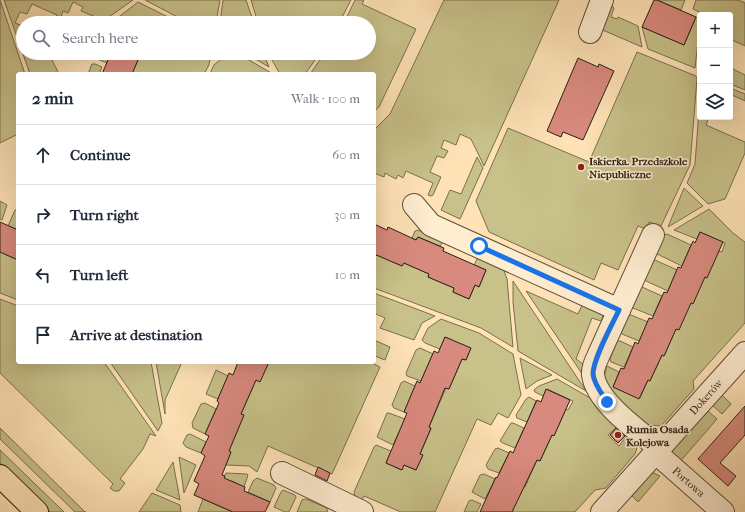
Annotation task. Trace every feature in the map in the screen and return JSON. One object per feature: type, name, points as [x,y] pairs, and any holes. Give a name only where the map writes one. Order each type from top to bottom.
[{"type":"main road","points":[[2,483],[37,512]]},
{"type":"street","points":[[590,32],[602,0]]},
{"type":"street","points":[[414,205],[432,225],[619,310]]},
{"type":"street","name":"Portowa","points":[[653,235],[595,363],[593,374],[597,386],[607,402],[624,420],[723,512]]},
{"type":"street","name":"Dokerów","points":[[602,512],[745,353]]},
{"type":"street","points":[[282,473],[362,512]]},
{"type":"shaded area","points":[[0,0],[16,47],[16,60],[20,60],[24,72],[16,72],[16,135],[0,143]]},
{"type":"shaded area","points":[[4,0],[133,0],[110,16],[93,16],[81,11],[83,7],[73,2],[68,13],[63,11],[61,16],[57,16],[32,4],[27,14],[20,12],[18,16],[16,16],[16,34]]},
{"type":"shaded area","points":[[145,0],[220,0],[217,16],[176,16]]},
{"type":"shaded area","points":[[223,0],[246,0],[252,16],[221,16]]},
{"type":"shaded area","points":[[251,0],[351,0],[343,16],[256,16]]},
{"type":"shaded area","points":[[355,0],[364,0],[362,4],[416,29],[379,107],[376,110],[376,72],[311,72],[320,60],[376,60],[376,16],[347,16]]},
{"type":"shaded area","points":[[444,0],[559,0],[484,166],[471,139],[460,134],[456,145],[444,140],[441,148],[448,151],[444,158],[437,156],[430,172],[441,177],[433,195],[431,196],[428,195],[433,183],[406,171],[403,178],[398,175],[396,179],[385,173],[384,177],[376,174],[376,128],[390,114]]},
{"type":"shaded area","points":[[657,0],[685,0],[681,10]]},
{"type":"shaded area","points":[[696,0],[738,0],[745,3],[745,46],[733,40],[733,12],[699,12],[693,9]]},
{"type":"shaded area","points":[[138,2],[166,16],[120,16]]},
{"type":"shaded area","points":[[612,6],[614,8],[611,17],[617,19],[618,17],[638,26],[642,47],[598,28],[609,8]]},
{"type":"shaded area","points":[[696,17],[697,51],[695,68],[648,49],[642,27],[684,45]]},
{"type":"shaded area","name":"Iskierka. Przedszkole Niepubliczne","points":[[637,52],[696,76],[690,165],[661,226],[649,222],[646,229],[638,226],[618,270],[601,263],[594,280],[489,232],[476,201],[508,128],[589,162]]},
{"type":"shaded area","points":[[25,60],[52,60],[58,72],[29,72]]},
{"type":"shaded area","points":[[100,60],[108,60],[107,63]]},
{"type":"shaded area","points":[[138,60],[210,60],[205,72],[132,72]]},
{"type":"shaded area","points":[[220,60],[249,60],[270,72],[211,72],[214,65]]},
{"type":"shaded area","points":[[257,60],[266,60],[269,67]]},
{"type":"shaded area","points":[[272,60],[315,60],[306,72],[279,72]]},
{"type":"shaded area","points":[[92,64],[102,67],[100,72],[89,72]]},
{"type":"shaded area","points":[[733,69],[745,75],[745,90],[733,85]]},
{"type":"shaded area","points":[[733,89],[745,94],[745,101],[733,95]]},
{"type":"shaded area","points":[[698,120],[708,120],[706,125],[745,142],[745,153],[725,199],[708,204],[687,183],[695,164]]},
{"type":"shaded area","points":[[477,157],[483,168],[460,219],[441,210],[450,190],[461,194]]},
{"type":"shaded area","points":[[684,188],[703,206],[668,227]]},
{"type":"shaded area","points":[[0,201],[7,205],[2,220],[0,219]]},
{"type":"shaded area","points":[[709,209],[733,233],[745,242],[745,323],[693,381],[694,389],[661,426],[648,425],[611,394],[604,377],[607,366],[619,372],[613,387],[640,398],[648,380],[650,381],[662,355],[664,356],[676,329],[719,251],[722,252],[725,243],[700,232],[697,239],[674,230]]},
{"type":"shaded area","points":[[16,210],[16,229],[8,226]]},
{"type":"shaded area","points":[[418,230],[443,242],[440,246],[418,237],[416,240],[412,238],[415,231]]},
{"type":"shaded area","points":[[667,234],[691,245],[682,266],[657,254],[656,252],[664,235]]},
{"type":"shaded area","points":[[0,252],[16,259],[16,299],[0,293]]},
{"type":"shaded area","points":[[377,255],[402,266],[404,263],[429,274],[428,277],[454,288],[453,292],[469,299],[475,285],[479,287],[486,270],[474,265],[477,259],[480,258],[503,268],[507,279],[513,347],[481,328],[376,289]]},
{"type":"shaded area","points":[[655,260],[677,270],[668,291],[646,281],[645,277],[652,262]]},
{"type":"shaded area","points":[[513,281],[586,391],[518,351],[513,302]]},
{"type":"shaded area","points":[[642,287],[662,296],[653,316],[633,308],[632,306],[640,288]]},
{"type":"shaded area","points":[[526,291],[578,314],[583,303],[601,311],[603,316],[601,321],[592,318],[576,359],[583,364],[585,378]]},
{"type":"shaded area","points":[[376,294],[435,316],[422,323],[414,340],[380,328],[385,318],[376,314]]},
{"type":"shaded area","points":[[0,299],[16,305],[16,364],[105,364],[156,436],[150,434],[143,449],[120,479],[125,483],[119,491],[114,491],[110,488],[113,484],[0,373]]},
{"type":"shaded area","points":[[631,315],[648,322],[639,341],[622,334],[621,331],[628,316]]},
{"type":"shaded area","points":[[441,319],[479,333],[513,354],[521,395],[508,418],[498,413],[491,425],[477,419],[435,512],[401,512],[364,496],[361,502],[355,497],[354,492],[376,445],[391,451],[386,463],[401,470],[404,465],[416,470],[422,456],[420,454],[431,429],[429,427],[446,388],[449,389],[462,359],[466,360],[470,349],[445,337],[440,349],[425,343],[422,340],[428,328]]},
{"type":"shaded area","points":[[376,341],[390,347],[385,360],[376,356]]},
{"type":"shaded area","points":[[617,341],[633,347],[624,367],[611,362],[610,359]]},
{"type":"shaded area","points":[[420,348],[433,354],[421,381],[407,376],[406,373],[416,350]]},
{"type":"shaded area","points":[[520,358],[552,375],[537,381],[526,389]]},
{"type":"shaded area","points":[[111,364],[151,364],[162,423],[158,431]]},
{"type":"shaded area","points":[[156,364],[181,364],[165,400],[165,414]]},
{"type":"shaded area","points":[[267,364],[374,364],[380,367],[332,474],[268,446],[257,472],[249,466],[226,465],[231,452],[229,451],[244,415],[241,414],[256,380]]},
{"type":"shaded area","points":[[216,370],[228,376],[218,399],[206,394]]},
{"type":"shaded area","points":[[557,379],[592,399],[618,426],[608,435],[619,446],[628,434],[637,440],[635,454],[606,488],[595,490],[575,512],[512,512],[523,486],[525,487],[537,460],[540,461],[566,409],[568,410],[573,401],[547,389],[543,396],[535,392],[534,390],[539,386]]},
{"type":"shaded area","points":[[404,381],[415,386],[404,412],[394,408],[392,405],[401,383]]},
{"type":"shaded area","points":[[722,395],[731,404],[722,414],[712,405]]},
{"type":"shaded area","points":[[529,397],[536,401],[527,422],[517,418],[516,415],[526,399]]},
{"type":"shaded area","points":[[205,403],[216,409],[205,434],[193,428],[192,423],[201,404]]},
{"type":"shaded area","points":[[708,411],[717,419],[678,464],[672,453],[673,450]]},
{"type":"shaded area","points":[[387,413],[405,419],[393,445],[377,437]]},
{"type":"shaded area","points":[[511,423],[524,428],[515,448],[500,441]]},
{"type":"shaded area","points":[[0,428],[85,512],[75,512],[0,439]]},
{"type":"shaded area","points":[[190,434],[206,442],[201,453],[186,447],[183,443],[187,435]]},
{"type":"shaded area","points":[[498,448],[509,453],[499,473],[488,469],[486,465],[495,449]]},
{"type":"shaded area","points":[[0,450],[64,512],[50,512],[0,463]]},
{"type":"shaded area","points":[[179,457],[196,465],[184,493]]},
{"type":"shaded area","points":[[173,462],[180,500],[156,490]]},
{"type":"shaded area","points":[[226,473],[247,474],[244,487],[232,481],[222,482]]},
{"type":"shaded area","points":[[654,473],[660,476],[638,502],[632,496],[651,474]]},
{"type":"shaded area","points":[[484,474],[495,479],[485,499],[472,492],[480,475]]},
{"type":"shaded area","points":[[257,478],[274,485],[276,488],[270,502],[248,492],[253,481]]},
{"type":"shaded area","points":[[283,490],[295,495],[296,497],[289,512],[285,512],[274,507]]},
{"type":"shaded area","points":[[152,493],[180,505],[181,512],[139,512]]},
{"type":"shaded area","points":[[203,499],[232,512],[198,512]]},
{"type":"shaded area","points":[[306,499],[325,507],[328,510],[327,512],[297,512],[302,500]]},
{"type":"shaded area","points":[[472,500],[481,504],[477,512],[464,512],[469,501]]},
{"type":"building","points":[[654,0],[696,17],[684,45],[642,27]]},
{"type":"building","points":[[578,58],[598,67],[599,64],[614,71],[583,140],[563,132],[561,137],[547,131]]},
{"type":"building","points":[[108,60],[138,60],[133,72],[103,72]]},
{"type":"building","points":[[0,222],[16,229],[16,259],[0,252]]},
{"type":"building","points":[[376,225],[387,230],[388,227],[416,240],[418,237],[444,248],[443,251],[486,270],[479,287],[475,285],[469,299],[453,292],[454,288],[428,277],[429,274],[404,263],[402,266],[376,255]]},
{"type":"building","points":[[700,232],[723,242],[707,278],[705,277],[679,330],[676,329],[664,356],[662,355],[650,381],[648,380],[639,399],[613,387],[621,368],[624,369],[635,342],[638,344],[649,318],[652,319],[664,292],[667,293],[678,267],[681,268],[693,241],[695,243]]},
{"type":"building","points":[[445,337],[471,348],[466,360],[462,359],[449,389],[445,388],[429,427],[431,428],[420,454],[423,455],[416,470],[404,465],[402,470],[386,463],[407,413],[404,412],[417,381],[420,383],[434,351],[438,353]]},
{"type":"building","points":[[237,364],[268,364],[260,382],[256,380],[241,414],[244,415],[229,451],[231,452],[222,475],[225,476],[224,478],[245,487],[244,491],[270,502],[265,512],[233,512],[194,495],[199,484],[194,481],[205,456],[201,453],[209,436],[205,434],[219,403],[217,401],[229,373],[233,375]]},
{"type":"building","points":[[546,389],[570,400],[554,436],[552,435],[540,461],[537,460],[512,512],[480,512],[510,451],[513,453],[537,400],[541,402]]},
{"type":"building","points":[[745,406],[745,435],[720,463],[736,476],[728,486],[698,459]]},
{"type":"building","name":"Rumia Osada Kolejowa","points":[[616,428],[625,436],[618,443],[610,435]]},
{"type":"building","points":[[318,467],[330,473],[327,481],[315,475]]},
{"type":"place","name":"Iskierka. Przedszkole Niepubliczne","points":[[581,167]]},
{"type":"place","name":"Rumia Osada Kolejowa","points":[[618,435]]},
{"type":"route","points":[[479,246],[619,310],[595,363],[593,374],[597,386],[607,402]]}]
